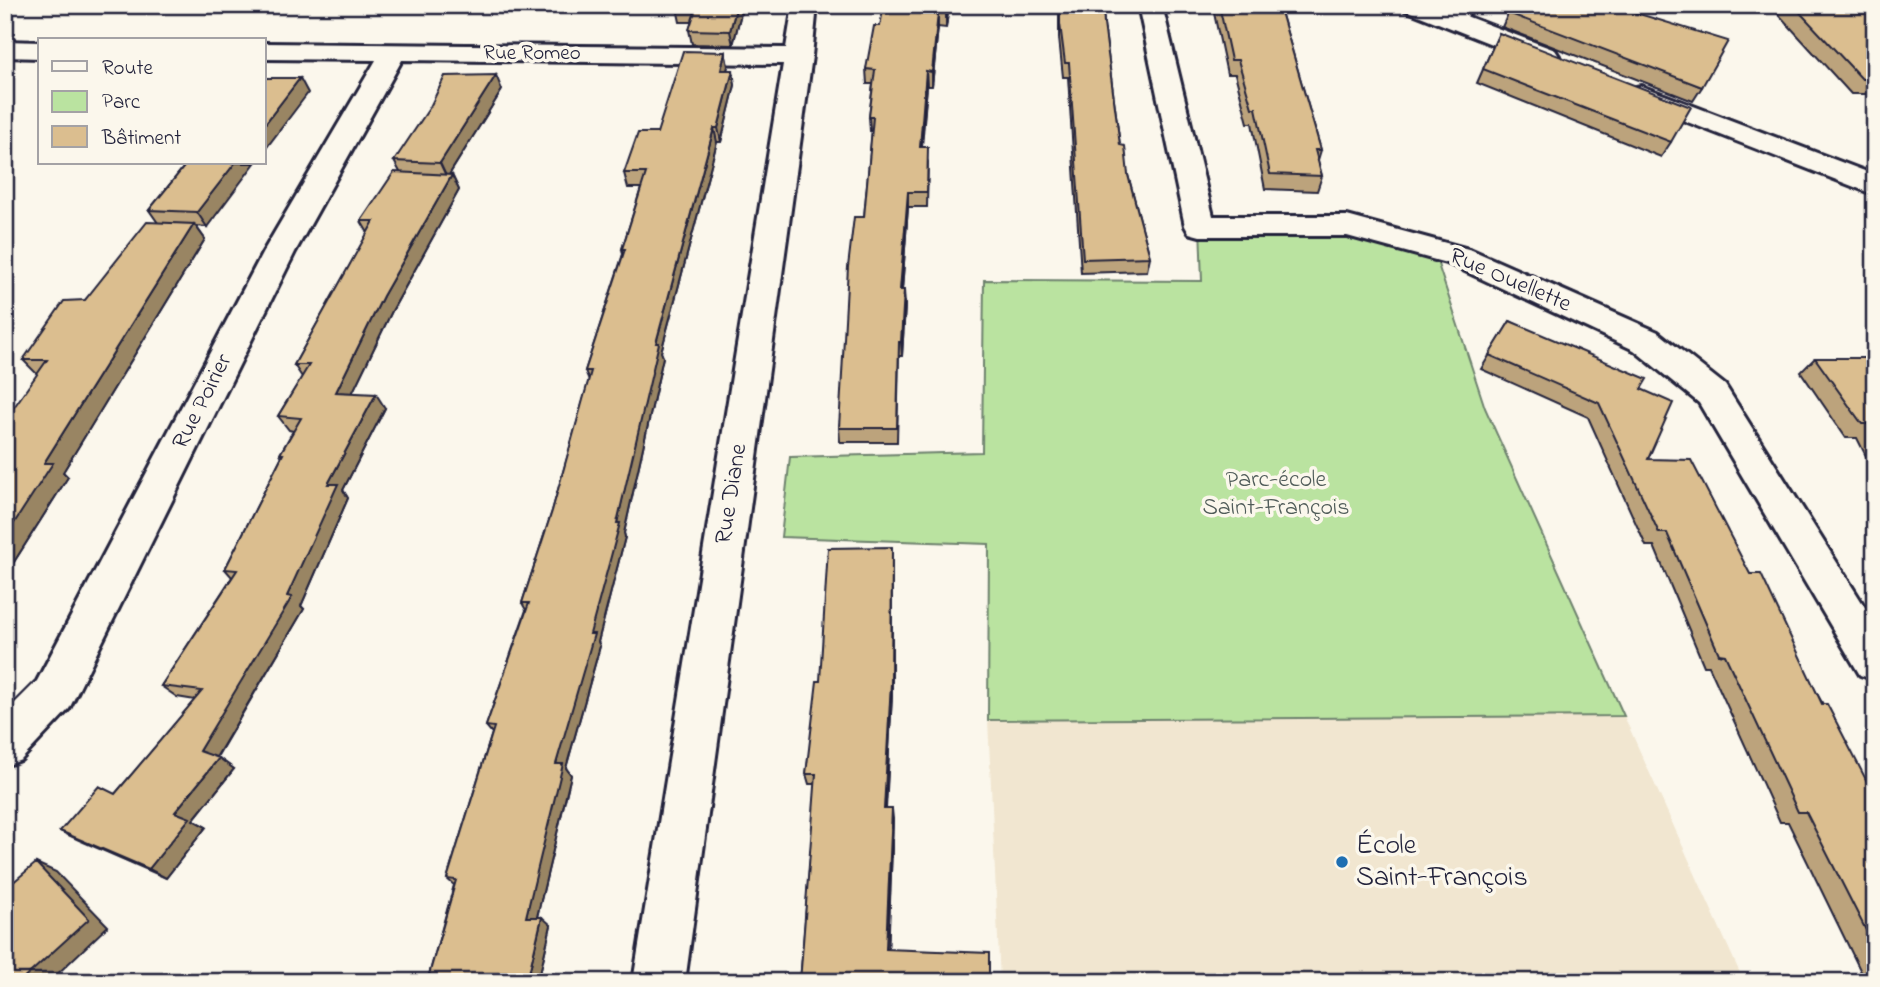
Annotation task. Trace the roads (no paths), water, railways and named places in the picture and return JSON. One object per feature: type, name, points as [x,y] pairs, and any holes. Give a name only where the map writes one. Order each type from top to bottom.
[{"type":"street","name":"Rue Diane","points":[[659,982],[805,5]]},
{"type":"street","name":"Rue Ouellette","points":[[1150,5],[1200,226],[1347,226],[1461,257],[1646,341],[1712,394],[1875,661]]},
{"type":"street","points":[[1414,5],[1457,13],[1569,65]]},
{"type":"street","points":[[5,49],[38,50]]},
{"type":"street","name":"Rue Romeo","points":[[266,51],[799,56]]},
{"type":"street","name":"Rue Poirier","points":[[5,745],[53,695],[279,252],[393,52]]},
{"type":"street","points":[[1620,86],[1875,186]]},
{"type":"place","name":"École Saint-François","points":[[1342,862]]},
{"type":"park label","name":"Parc-école Saint-François","points":[[1276,494]]}]
